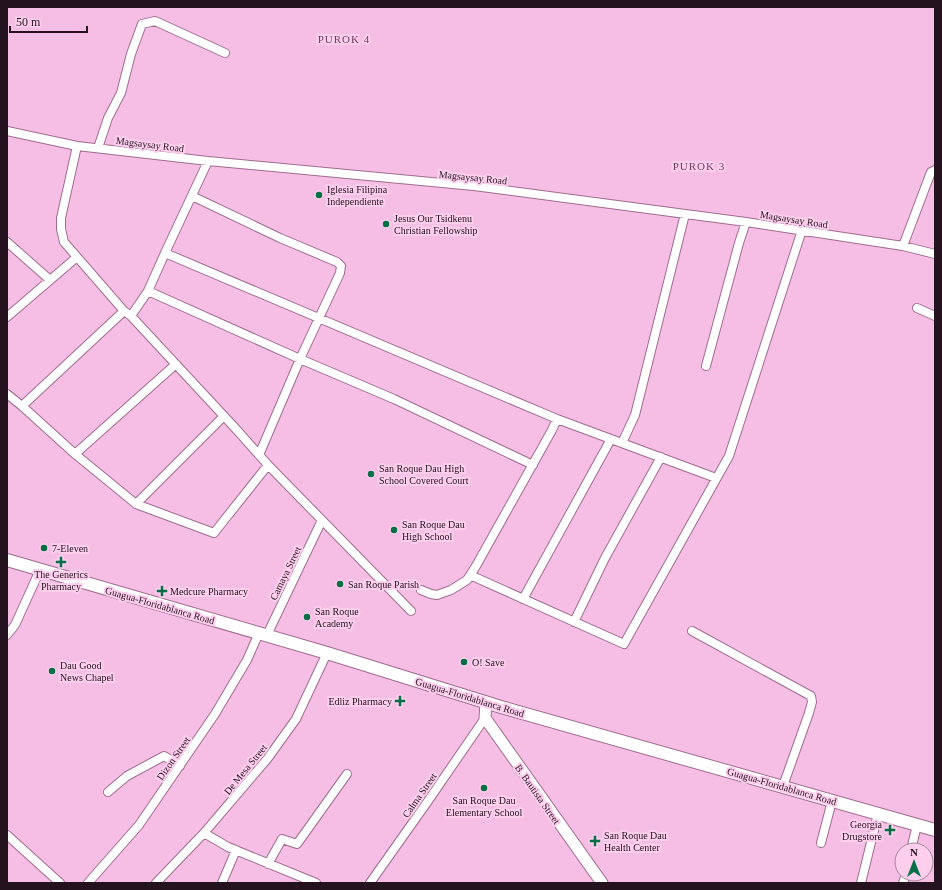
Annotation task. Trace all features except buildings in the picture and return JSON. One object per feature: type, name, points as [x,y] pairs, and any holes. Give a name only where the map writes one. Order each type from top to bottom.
[{"type":"main road","name":"Guagua-Floridablanca Road","points":[[7,560],[263,634],[486,702],[935,830]]},
{"type":"street","points":[[98,148],[108,118],[121,93],[131,54],[142,24],[155,21],[225,52]]},
{"type":"street","name":"Magsaysay Road","points":[[7,131],[77,146],[208,161],[474,186],[746,222],[903,246],[935,254]]},
{"type":"street","points":[[77,146],[61,218],[64,242],[124,311],[131,316],[176,364],[268,465],[411,611]]},
{"type":"street","points":[[131,316],[148,291],[208,161]]},
{"type":"street","points":[[903,246],[931,172],[935,170]]},
{"type":"street","points":[[192,196],[280,238],[337,262],[340,266],[340,273],[300,359],[259,455]]},
{"type":"street","points":[[622,443],[634,415],[685,214]]},
{"type":"street","points":[[706,366],[746,222]]},
{"type":"street","points":[[470,576],[624,644],[729,456],[802,230]]},
{"type":"street","points":[[7,242],[50,280]]},
{"type":"street","points":[[165,253],[557,419],[716,478]]},
{"type":"street","points":[[7,317],[77,257]]},
{"type":"street","points":[[148,291],[300,359],[394,398],[533,464]]},
{"type":"street","points":[[917,308],[935,316]]},
{"type":"street","points":[[22,406],[124,311]]},
{"type":"street","points":[[75,454],[176,364]]},
{"type":"street","points":[[7,394],[75,454],[136,504],[214,533],[268,465]]},
{"type":"street","points":[[136,504],[224,416]]},
{"type":"street","points":[[421,590],[437,595],[451,590],[467,580],[557,419]]},
{"type":"street","points":[[523,599],[611,439]]},
{"type":"street","points":[[574,622],[605,558],[661,457]]},
{"type":"street","name":"Camaya Street","points":[[263,634],[322,520]]},
{"type":"street","points":[[7,635],[15,625],[40,570]]},
{"type":"street","points":[[692,631],[811,696],[812,702],[809,713],[783,786]]},
{"type":"street","name":"Dizon Street","points":[[88,883],[139,825],[219,708],[263,634]]},
{"type":"street","name":"De Mesa Street","points":[[156,883],[204,833],[268,758],[296,719],[327,653]]},
{"type":"street","points":[[485,718],[486,702]]},
{"type":"street","name":"Calma Street","points":[[370,883],[485,718]]},
{"type":"street","name":"B. Bautista Street","points":[[485,718],[602,883]]},
{"type":"street","points":[[108,792],[127,776],[164,756],[180,766]]},
{"type":"street","points":[[268,864],[282,839],[297,844],[347,774]]},
{"type":"street","points":[[821,843],[832,800]]},
{"type":"street","points":[[861,883],[878,814]]},
{"type":"street","points":[[913,842],[917,825]]},
{"type":"street","points":[[204,833],[228,847],[316,883]]},
{"type":"street","points":[[7,835],[60,883]]},
{"type":"street","points":[[222,883],[236,850]]},
{"type":"place","name":"Iglesia Filipina Independiente","points":[[319,195]]},
{"type":"place","name":"Jesus Our Tsidkenu Christian Fellowship","points":[[386,224]]},
{"type":"place","name":"San Roque Dau High School Covered Court","points":[[371,474]]},
{"type":"place","name":"San Roque Dau High School","points":[[394,530]]},
{"type":"place","name":"7-Eleven","points":[[44,548]]},
{"type":"place","name":"The Generics Pharmacy","points":[[61,562]]},
{"type":"place","name":"San Roque Parish","points":[[340,584]]},
{"type":"place","name":"Medcure Pharmacy","points":[[162,591]]},
{"type":"place","name":"San Roque Academy","points":[[307,617]]},
{"type":"place","name":"O! Save","points":[[464,662]]},
{"type":"place","name":"Dau Good News Chapel","points":[[52,671]]},
{"type":"place","name":"Edliz Pharmacy","points":[[400,701]]},
{"type":"place","name":"San Roque Dau Elementary School","points":[[484,788]]},
{"type":"place","name":"Georgia Drugstore","points":[[890,830]]},
{"type":"place","name":"San Roque Dau Health Center","points":[[595,841]]},
{"type":"district","name":"PUROK 4","points":[[344,39]]},
{"type":"district","name":"PUROK 3","points":[[699,166]]}]
